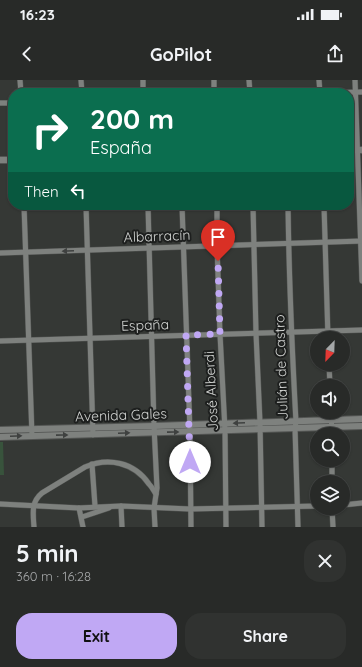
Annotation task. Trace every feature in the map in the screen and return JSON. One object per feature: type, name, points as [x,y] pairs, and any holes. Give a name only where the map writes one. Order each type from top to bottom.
[{"type":"street","points":[[355,80],[360,150],[362,281]]},
{"type":"street","points":[[355,92],[362,92]]},
{"type":"street","points":[[24,210],[31,433]]},
{"type":"street","points":[[86,210],[93,431]]},
{"type":"street","points":[[148,210],[157,488],[154,508],[155,527]]},
{"type":"street","points":[[182,210],[190,428],[191,527]]},
{"type":"street","name":"José Alberdi","points":[[217,210],[220,334],[225,427],[226,527]]},
{"type":"street","points":[[253,210],[262,527]]},
{"type":"street","name":"Julián de Castro","points":[[288,210],[298,527]]},
{"type":"street","points":[[324,210],[328,331]]},
{"type":"street","name":"Albarracín","points":[[0,253],[361,241]]},
{"type":"street","name":"España","points":[[328,331],[362,330]]},
{"type":"street","name":"España","points":[[0,341],[310,332]]},
{"type":"street","points":[[331,419],[331,427]]},
{"type":"street","name":"Avenida Gales","points":[[331,424],[362,419]]},
{"type":"street","name":"Avenida Gales","points":[[0,437],[31,433],[155,429],[331,424],[362,426]]},
{"type":"street","name":"Avenida Gales","points":[[0,430],[31,433]]},
{"type":"street","points":[[34,527],[33,505],[38,496],[42,492],[92,464],[110,462],[129,466],[144,477],[156,494]]},
{"type":"street","points":[[92,464],[95,506]]},
{"type":"street","points":[[350,504],[362,503]]},
{"type":"street","points":[[0,504],[79,508],[118,506],[190,509],[310,506]]},
{"type":"street","points":[[82,517],[118,506]]},
{"type":"street","points":[[118,506],[122,527]]},
{"type":"street","points":[[79,508],[83,527]]},
{"type":"street","points":[[332,515],[333,527]]},
{"type":"green space","points":[[0,442],[3,442],[4,475],[0,475]]},
{"type":"route","points":[[190,462],[186,335],[220,334],[218,261]]}]
